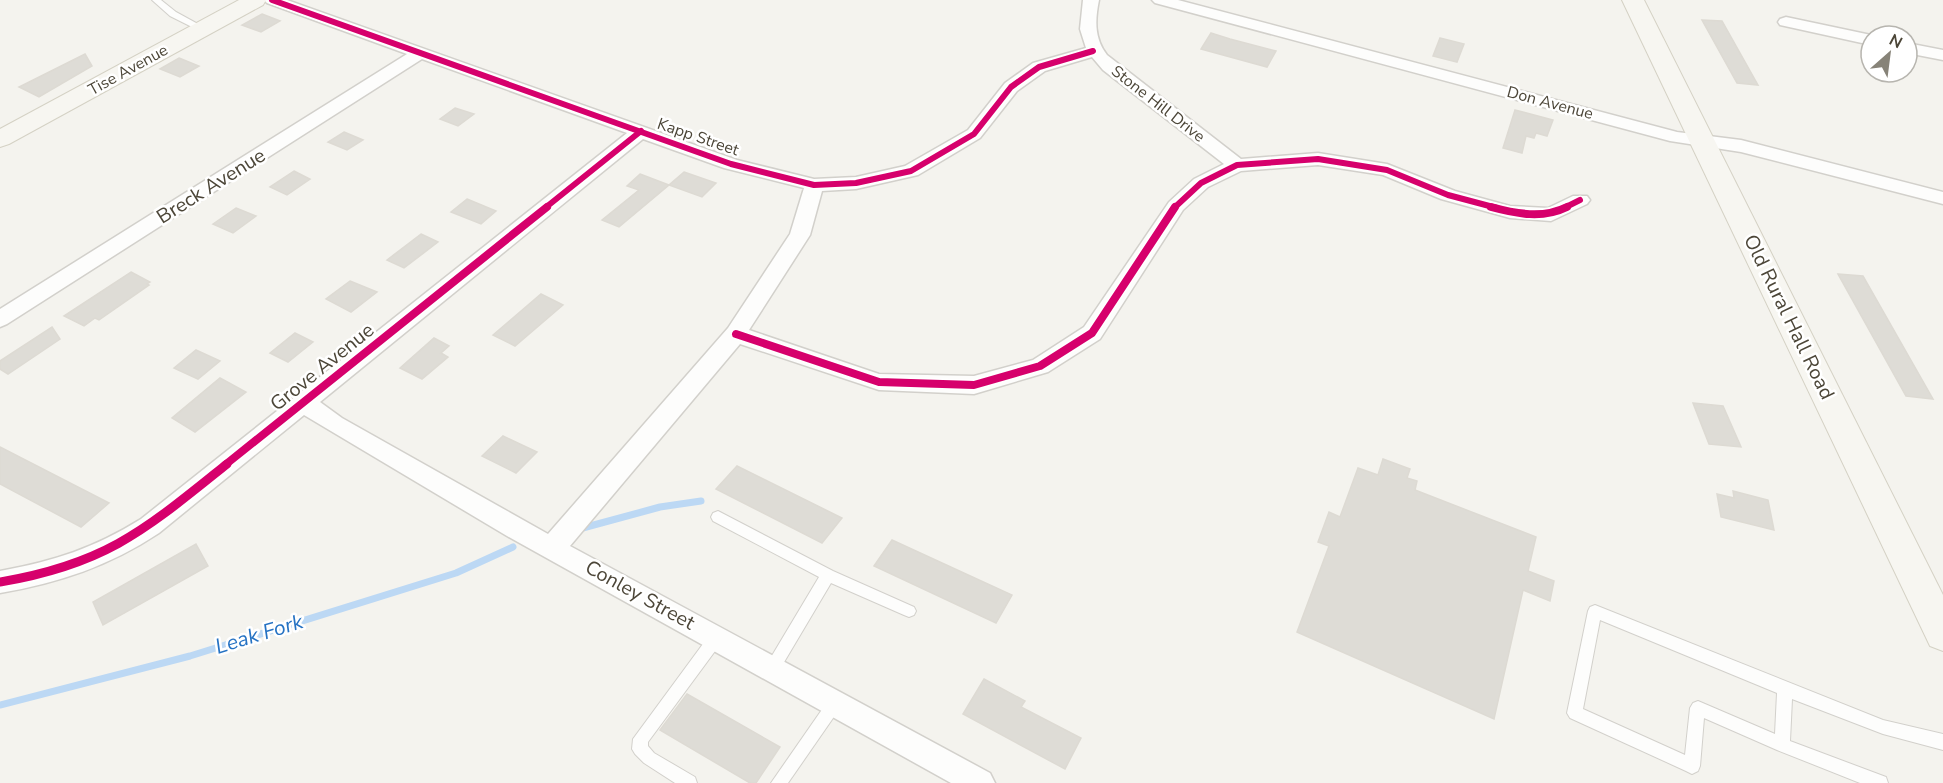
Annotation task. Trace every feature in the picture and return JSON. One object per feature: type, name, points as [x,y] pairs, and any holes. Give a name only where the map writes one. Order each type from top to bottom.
[{"type":"main road","name":"Tise Avenue","points":[[0,139],[255,0]]},
{"type":"main road","name":"Old Rural Hall Road","points":[[1633,0],[1943,634]]},
{"type":"street","name":"Kapp Street","points":[[272,0],[731,164],[814,185],[856,183],[911,171],[974,134],[1011,87],[1039,67],[1093,51]]},
{"type":"street","name":"Stone Hill Drive","points":[[1091,0],[1087,27],[1093,51],[1109,66],[1238,165]]},
{"type":"street","name":"Don Avenue","points":[[1160,0],[1703,142],[1742,146],[1943,198]]},
{"type":"street","points":[[1786,22],[1859,37]]},
{"type":"street","points":[[1919,50],[1943,55]]},
{"type":"street","name":"Breck Avenue","points":[[0,320],[422,52]]},
{"type":"street","name":"Grove Avenue","points":[[0,582],[73,567],[118,547],[179,505],[641,131]]},
{"type":"street","points":[[736,334],[879,382],[974,385],[1040,366],[1092,333],[1176,206],[1201,183],[1238,165],[1318,159],[1388,170],[1448,195],[1510,212],[1551,215],[1580,200]]},
{"type":"street","points":[[553,547],[736,334],[800,235],[814,185]]},
{"type":"street","name":"Conley Street","points":[[304,403],[354,436],[516,529],[553,547],[980,783]]},
{"type":"lane","points":[[156,0],[173,14],[203,29]]},
{"type":"lane","points":[[718,517],[828,575],[909,610]]},
{"type":"lane","points":[[772,669],[828,575]]},
{"type":"lane","points":[[1880,783],[1782,745],[1698,708],[1692,766],[1575,713],[1595,611],[1785,690],[1882,727],[1943,742]]},
{"type":"lane","points":[[689,783],[649,758],[640,749],[641,739],[716,638]]},
{"type":"lane","points":[[1782,745],[1785,690]]},
{"type":"lane","points":[[779,783],[835,703]]},
{"type":"building","points":[[262,14],[280,21],[261,32],[242,25]]},
{"type":"building","points":[[1702,20],[1722,21],[1758,85],[1737,83]]},
{"type":"building","points":[[1211,33],[1276,51],[1267,67],[1201,49]]},
{"type":"building","points":[[1440,38],[1464,44],[1457,62],[1433,56]]},
{"type":"building","points":[[85,54],[92,66],[39,97],[19,87]]},
{"type":"building","points":[[179,58],[199,66],[180,77],[160,69]]},
{"type":"building","points":[[455,108],[474,114],[458,126],[440,119]]},
{"type":"building","points":[[1515,110],[1553,120],[1547,136],[1536,133],[1534,138],[1526,136],[1522,153],[1503,148]]},
{"type":"building","points":[[344,132],[363,140],[347,150],[328,142]]},
{"type":"building","points":[[294,171],[310,179],[287,195],[270,187]]},
{"type":"building","points":[[684,172],[716,183],[702,197],[669,185]]},
{"type":"building","points":[[640,174],[669,185],[619,227],[602,220],[639,190],[627,186]]},
{"type":"building","points":[[467,199],[496,211],[481,224],[451,212]]},
{"type":"building","points":[[236,208],[256,216],[233,233],[213,224]]},
{"type":"building","points":[[421,234],[438,242],[404,268],[387,260]]},
{"type":"building","points":[[131,272],[150,282],[147,284],[149,285],[99,320],[95,318],[84,326],[64,316]]},
{"type":"building","points":[[1838,274],[1863,276],[1933,399],[1906,396]]},
{"type":"building","points":[[350,281],[377,292],[351,312],[326,299]]},
{"type":"building","points":[[541,294],[563,305],[515,346],[493,335]]},
{"type":"building","points":[[52,327],[60,339],[8,374],[0,369],[0,361]]},
{"type":"building","points":[[295,333],[313,342],[288,362],[270,353]]},
{"type":"building","points":[[434,338],[449,346],[441,353],[448,357],[422,379],[400,368]]},
{"type":"building","points":[[196,350],[220,361],[198,379],[174,368]]},
{"type":"building","points":[[220,378],[246,392],[195,432],[172,418]]},
{"type":"building","points":[[1693,403],[1723,406],[1741,447],[1709,444]]},
{"type":"building","points":[[503,436],[537,452],[516,473],[482,456]]},
{"type":"building","points":[[0,447],[109,503],[81,527],[0,484]]},
{"type":"building","points":[[1383,459],[1410,469],[1407,478],[1417,481],[1415,490],[1536,537],[1528,571],[1554,581],[1550,601],[1523,590],[1494,719],[1297,632],[1329,546],[1318,542],[1329,512],[1340,517],[1358,468],[1378,475]]},
{"type":"building","points":[[737,466],[842,518],[822,543],[716,489]]},
{"type":"building","points":[[1733,491],[1768,500],[1774,530],[1721,517],[1717,494],[1734,498]]},
{"type":"building","points":[[892,540],[1012,595],[996,623],[874,566]]},
{"type":"building","points":[[196,544],[208,566],[103,625],[93,602]]},
{"type":"building","points":[[984,679],[1025,701],[1021,707],[1081,738],[1065,769],[963,714]]},
{"type":"building","points":[[687,694],[780,747],[756,783],[750,783],[660,730]]},
{"type":"waterway","name":"Leak Fork","points":[[579,529],[660,507],[701,501]]},
{"type":"waterway","name":"Leak Fork","points":[[0,705],[190,656],[456,573],[513,547]]},
{"type":"cycle path","points":[[272,0],[731,164],[814,185],[856,183],[911,171],[974,134],[1011,87],[1039,67],[1093,51]]},
{"type":"cycle path","points":[[0,582],[79,564],[113,549],[150,526],[641,131]]},
{"type":"cycle path","points":[[736,334],[879,382],[974,385],[1040,366],[1092,333],[1176,206],[1201,183],[1237,165],[1318,159],[1387,170],[1448,195],[1510,212],[1551,215],[1580,200]]}]
